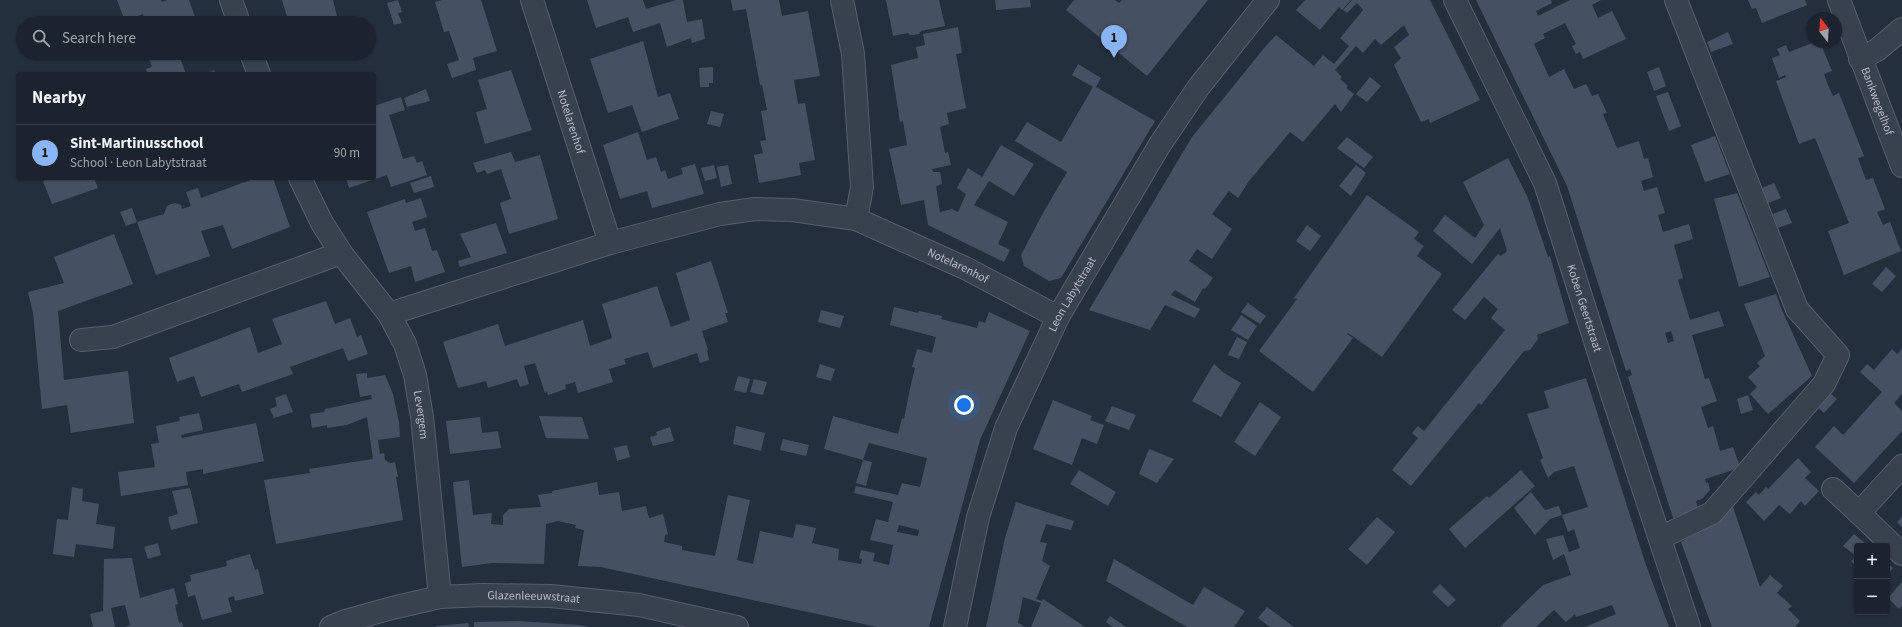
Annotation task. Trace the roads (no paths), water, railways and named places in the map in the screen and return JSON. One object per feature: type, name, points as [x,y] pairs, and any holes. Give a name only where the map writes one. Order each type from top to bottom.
[{"type":"street","points":[[231,0],[237,16]]},
{"type":"street","name":"Notelarenhof","points":[[532,0],[610,243]]},
{"type":"street","points":[[842,0],[853,54],[862,187],[856,219]]},
{"type":"street","name":"Leon Labytstraat","points":[[955,627],[978,517],[1006,428],[1058,317],[1159,146],[1198,88],[1268,0]]},
{"type":"street","name":"Koben Geertstraat","points":[[1455,0],[1545,183],[1611,391],[1689,627]]},
{"type":"street","points":[[1660,538],[1712,513],[1824,384],[1838,355],[1797,309],[1676,0]]},
{"type":"street","name":"Bankwegelhof","points":[[1838,0],[1902,166]]},
{"type":"street","name":"Bankwegelhof","points":[[1860,59],[1877,50],[1902,29]]},
{"type":"street","points":[[254,60],[258,72]]},
{"type":"street","name":"Levergem","points":[[301,180],[322,223],[341,253],[389,314],[405,344],[415,375],[423,424],[440,597]]},
{"type":"street","name":"Notelarenhof","points":[[389,314],[610,243],[720,214],[755,209],[792,210],[856,219],[965,268],[1058,317]]},
{"type":"street","points":[[81,340],[113,337],[341,253]]},
{"type":"street","points":[[1859,513],[1902,466]]},
{"type":"street","points":[[1833,489],[1902,554]]},
{"type":"street","name":"Glazenleeuwstraat","points":[[331,627],[345,621],[392,608],[440,597],[483,595],[551,596],[640,605],[737,627]]},
{"type":"place","name":"Sint-Martinusschool","points":[[1114,58]]}]
